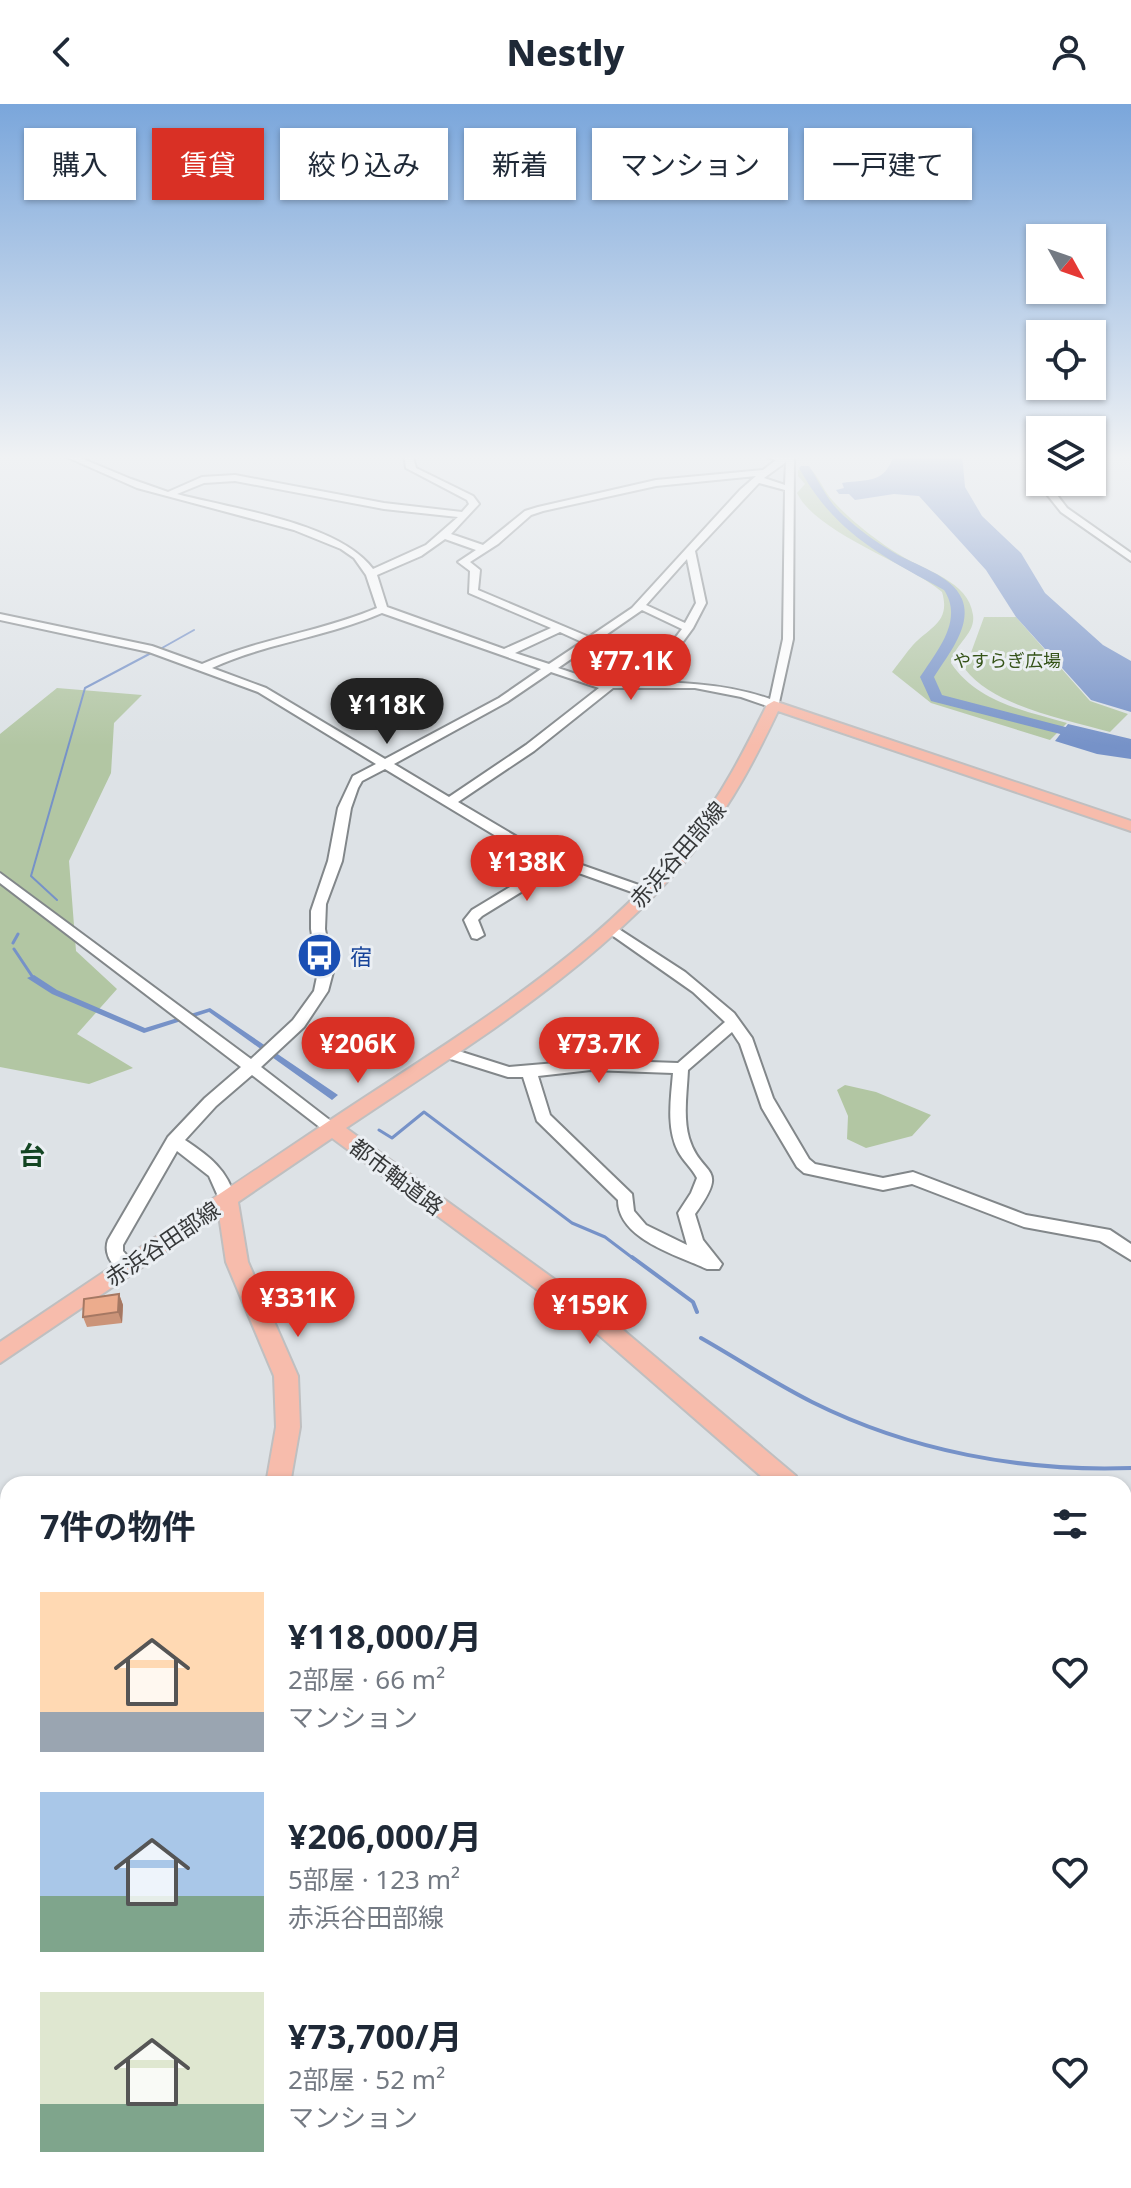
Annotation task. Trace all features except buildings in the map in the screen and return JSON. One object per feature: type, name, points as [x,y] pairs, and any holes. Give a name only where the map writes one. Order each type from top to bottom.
[{"type":"main road","points":[[774,705],[1131,826]]},
{"type":"main road","name":"赤浜谷田部線","points":[[0,1354],[446,1052],[547,981],[611,928],[648,893],[719,808],[749,760],[774,705]]},
{"type":"main road","name":"都市軸道路","points":[[332,1128],[608,1330],[778,1476]]},
{"type":"main road","points":[[227,1199],[237,1262],[286,1376],[288,1427],[279,1476]]},
{"type":"street","points":[[350,551],[373,573],[382,609]]},
{"type":"street","points":[[373,573],[423,551]]},
{"type":"street","points":[[480,551],[463,562],[475,570],[473,591],[590,641]]},
{"type":"street","points":[[204,667],[233,653],[311,631],[344,626],[382,609],[503,654],[607,686],[695,685],[744,694],[774,705],[788,639],[789,551]]},
{"type":"street","points":[[128,1267],[114,1253],[114,1245],[174,1141],[249,1066],[298,1023],[322,990],[327,964],[317,916],[324,887],[335,864],[348,795],[363,774],[484,711],[550,670],[641,606],[691,553]]},
{"type":"street","points":[[449,803],[530,748],[626,673],[667,656],[688,628],[701,603],[691,553]]},
{"type":"street","points":[[668,578],[697,590]]},
{"type":"street","points":[[641,606],[688,628]]},
{"type":"street","points":[[0,617],[152,649],[275,695],[382,764],[534,853],[648,893]]},
{"type":"street","points":[[503,654],[560,628]]},
{"type":"street","points":[[477,935],[471,920],[477,913],[559,863]]},
{"type":"street","name":"都市軸道路","points":[[0,877],[332,1128]]},
{"type":"street","points":[[611,928],[683,980],[733,1023],[750,1049],[759,1086],[769,1106],[803,1163],[810,1169],[883,1184],[913,1178],[1024,1221],[1104,1235],[1131,1253]]},
{"type":"street","points":[[446,1052],[496,1070],[529,1072],[591,1065],[681,1068],[733,1023]]},
{"type":"street","points":[[529,1072],[543,1117],[626,1198],[626,1212],[640,1230],[713,1264],[695,1243],[686,1213],[705,1185],[704,1174],[680,1134],[681,1068]]},
{"type":"street","points":[[174,1141],[214,1169],[225,1186],[227,1199]]},
{"type":"green space","points":[[873,551],[894,551],[955,585],[970,603],[973,622],[951,663],[974,687],[988,696],[1067,723],[1050,740],[931,703],[892,672],[913,645],[937,623],[944,610],[942,592]]},
{"type":"green space","name":"やすらぎ広場","points":[[984,617],[1016,617],[1090,701],[1128,714],[1110,732],[1032,710],[994,693],[965,669]]},
{"type":"green space","points":[[57,688],[142,695],[114,723],[111,773],[69,861],[76,951],[117,989],[77,1034],[133,1068],[89,1084],[0,1067],[0,734]]},
{"type":"green space","points":[[845,1085],[876,1092],[931,1115],[912,1136],[866,1148],[847,1139],[848,1116],[837,1090]]},
{"type":"water","points":[[969,551],[1021,553],[1045,593],[1103,645],[1131,661],[1131,712],[1091,700],[1016,617],[986,570]]},
{"type":"water","points":[[1068,724],[1131,739],[1131,759],[1097,754],[1055,741]]},
{"type":"water","points":[[34,975],[57,990],[145,1028],[210,1008],[338,1095],[332,1100],[209,1012],[144,1033],[52,994],[27,978]]},
{"type":"waterway","points":[[883,551],[948,587],[956,598],[958,609],[954,633],[927,677],[936,698],[1131,748]]},
{"type":"waterway","points":[[162,648],[194,630]]},
{"type":"waterway","points":[[57,900],[31,876],[85,688],[153,652]]},
{"type":"waterway","points":[[13,943],[18,934]]},
{"type":"waterway","points":[[14,949],[34,979]]},
{"type":"waterway","points":[[379,1130],[392,1138],[424,1112],[572,1223],[605,1237],[634,1259]]},
{"type":"waterway","points":[[632,1257],[693,1302],[697,1312]]},
{"type":"waterway","points":[[701,1338],[812,1402],[888,1434],[967,1455],[1008,1462],[1131,1468]]},
{"type":"place","name":"宿","points":[[319,956]]},
{"type":"district","name":"台","points":[[32,1155]]}]
